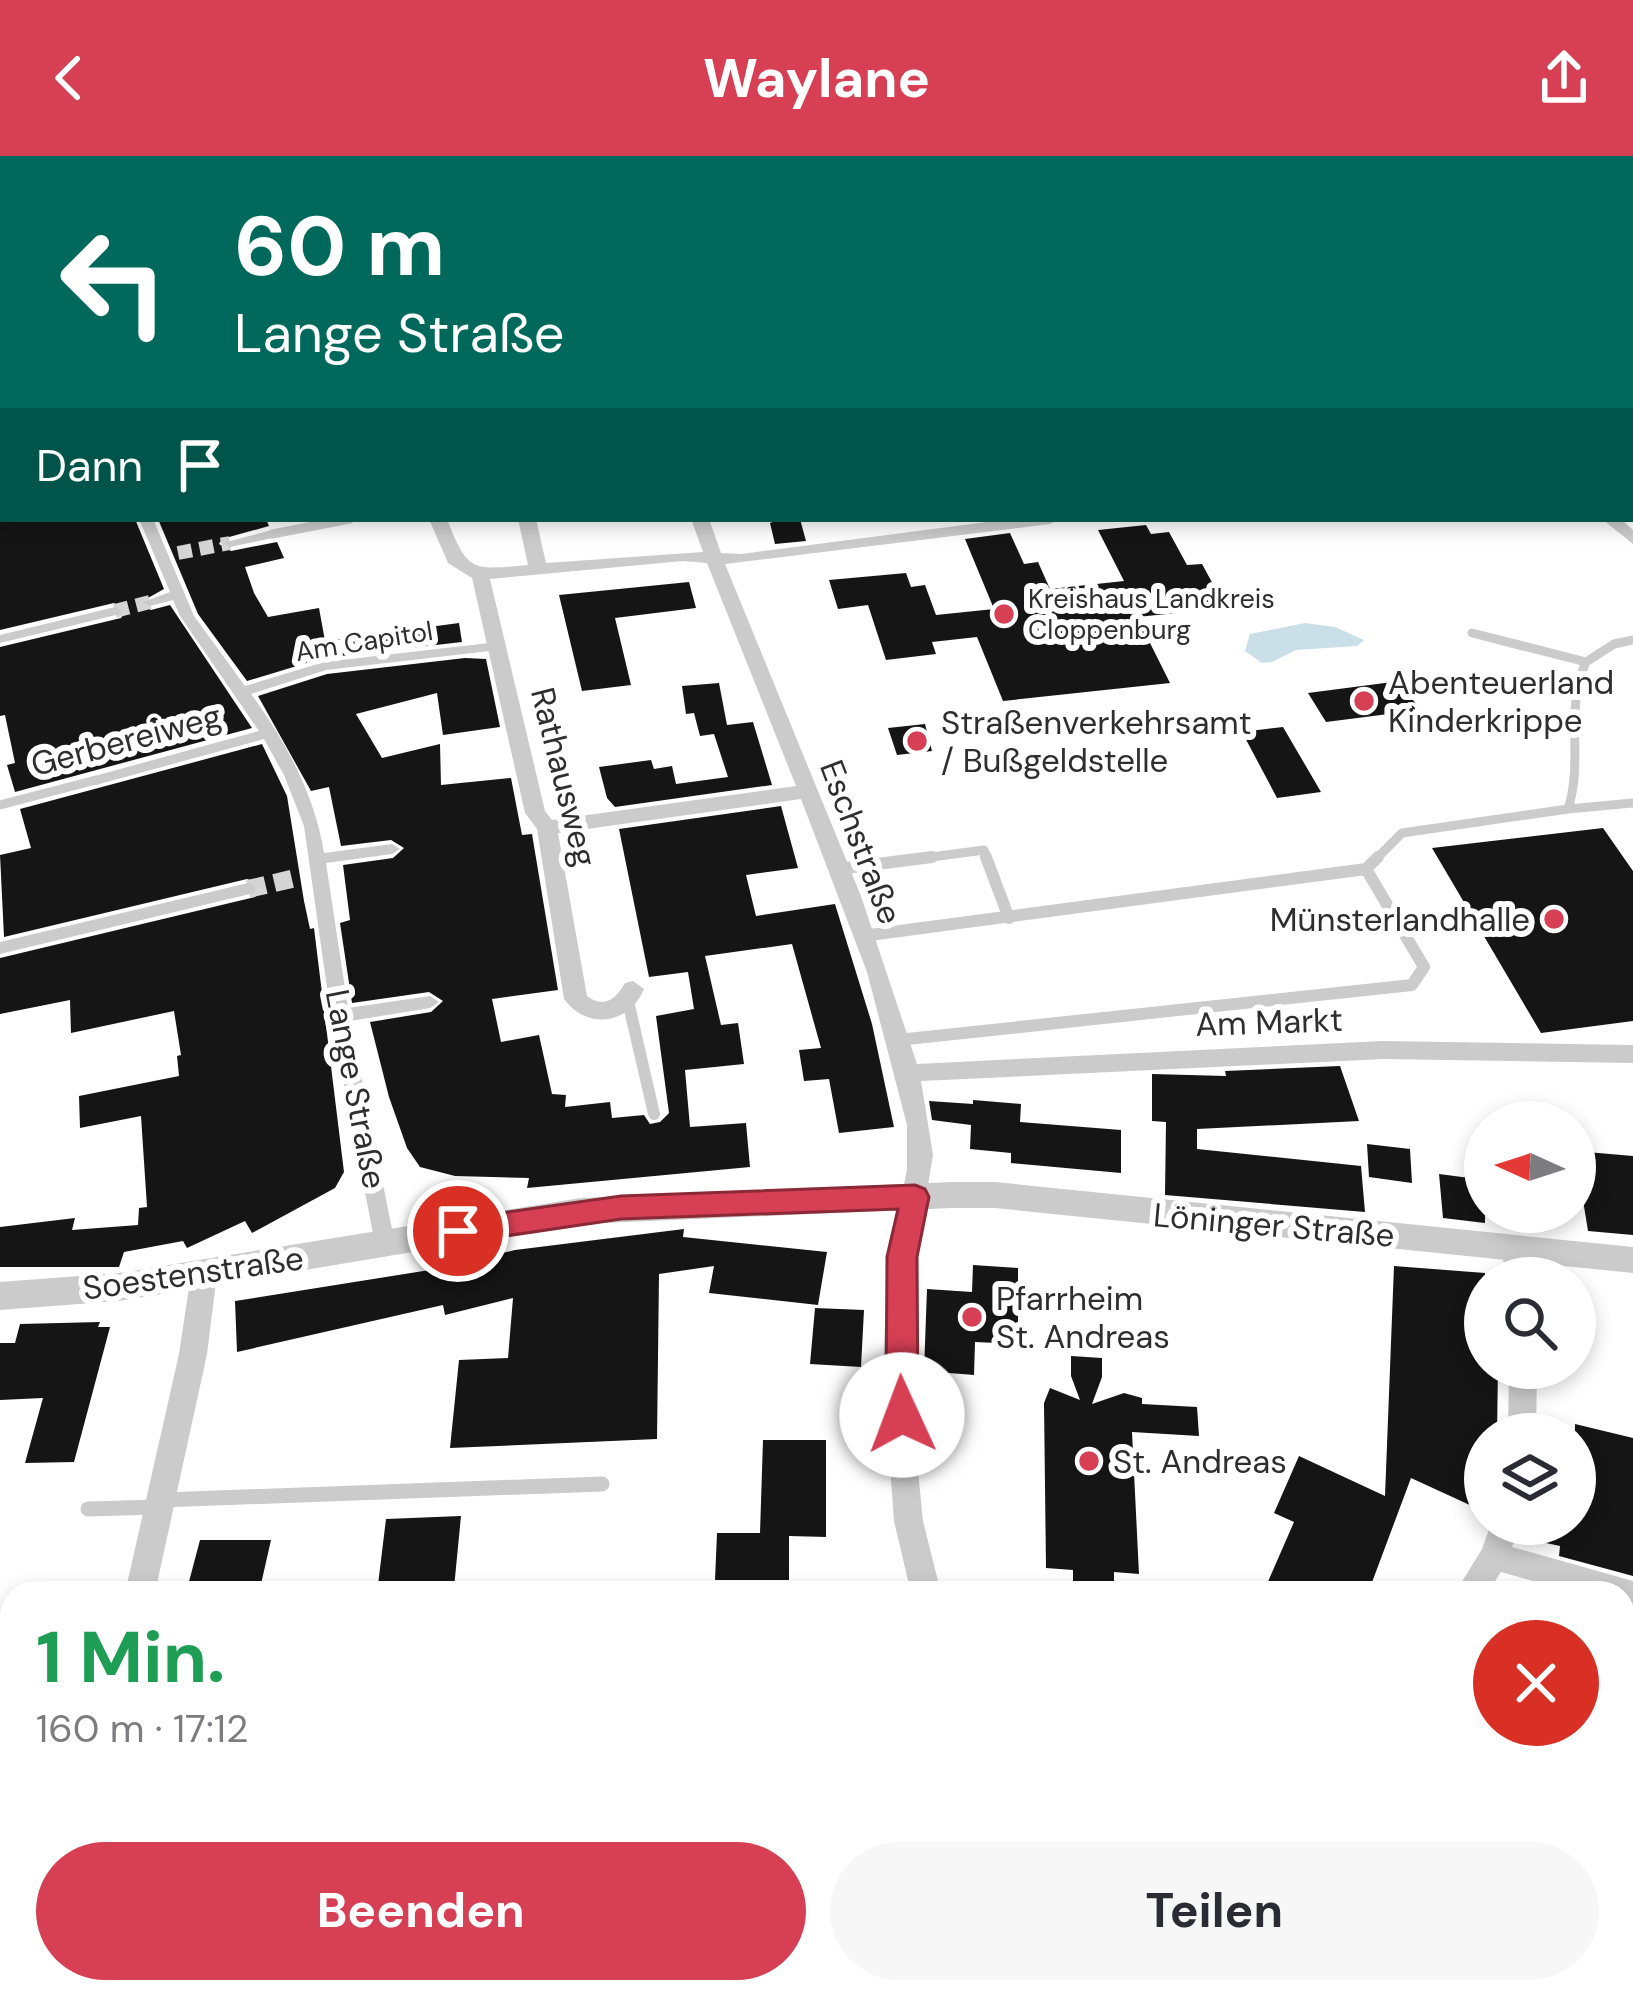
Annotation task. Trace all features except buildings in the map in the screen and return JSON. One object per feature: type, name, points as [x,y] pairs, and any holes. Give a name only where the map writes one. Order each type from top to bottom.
[{"type":"street","name":"Lange Straße","points":[[147,522],[176,595],[209,652],[268,733],[312,826],[312,869],[385,1244]]},
{"type":"street","name":"Rathausweg","points":[[439,522],[454,559],[480,575],[535,813],[547,828],[576,999],[585,1009],[598,1012],[631,995]]},
{"type":"street","points":[[528,522],[538,569]]},
{"type":"street","name":"Eschstraße","points":[[701,522],[838,869],[898,1040],[921,1131],[915,1197],[904,1242],[899,1340],[906,1510],[910,1549],[922,1581]]},
{"type":"street","points":[[480,575],[760,557],[1026,522]]},
{"type":"street","points":[[230,543],[272,534]]},
{"type":"street","points":[[161,556],[178,553]]},
{"type":"street","points":[[150,602],[176,595]]},
{"type":"street","points":[[0,639],[115,611]]},
{"type":"street","name":"Am Capitol","points":[[241,692],[324,666],[498,646]]},
{"type":"street","name":"Gerbereiweg","points":[[96,780],[268,733]]},
{"type":"street","points":[[547,828],[807,791]]},
{"type":"street","points":[[312,869],[392,849]]},
{"type":"street","points":[[0,948],[248,889]]},
{"type":"street","points":[[340,1016],[430,1002]]},
{"type":"street","name":"Am Markt","points":[[908,1073],[1383,1050],[1633,1054]]},
{"type":"street","name":"Löninger Straße","points":[[915,1197],[994,1195],[1477,1257]]},
{"type":"street","points":[[385,1244],[581,1211],[915,1197]]},
{"type":"street","name":"Soestenstraße","points":[[0,1296],[119,1287],[385,1244]]},
{"type":"street","name":"Löninger Straße","points":[[1596,1261],[1633,1260]]},
{"type":"street","points":[[143,1581],[193,1354],[205,1274]]},
{"type":"street","points":[[1478,1581],[1498,1545]]},
{"type":"street","points":[[1494,1556],[1583,1581]]},
{"type":"lane","points":[[272,534],[334,522]]},
{"type":"lane","points":[[1472,633],[1586,662]]},
{"type":"lane","points":[[1568,808],[1580,783],[1573,686],[1586,662],[1614,644],[1633,640]]},
{"type":"lane","name":"Gerbereiweg","points":[[0,805],[96,780]]},
{"type":"lane","points":[[862,936],[1366,869],[1402,833],[1633,802]]},
{"type":"lane","points":[[838,869],[984,850],[1009,918]]},
{"type":"lane","points":[[898,1040],[1412,985],[1424,967],[1366,869]]},
{"type":"lane","points":[[631,995],[654,1114]]},
{"type":"lane","points":[[88,1509],[602,1484]]},
{"type":"water","points":[[1305,623],[1335,627],[1364,640],[1357,646],[1296,650],[1262,663],[1245,651],[1250,634]]},
{"type":"tunnel","points":[[178,553],[230,543]]},
{"type":"tunnel","points":[[115,611],[150,602]]},
{"type":"tunnel","points":[[248,889],[300,877]]},
{"type":"place","name":"Kreishaus Landkreis Cloppenburg","points":[[1004,614]]},
{"type":"place","name":"Abenteuerland Kinderkrippe","points":[[1364,701]]},
{"type":"place","name":"Straßenverkehrsamt / Bußgeldstelle","points":[[917,741]]},
{"type":"place","name":"Münsterlandhalle","points":[[1554,919]]},
{"type":"place","name":"Pfarrheim St. Andreas","points":[[972,1317]]},
{"type":"place","name":"St. Andreas","points":[[1089,1461]]},
{"type":"route","points":[[458,1231],[621,1208],[915,1197],[902,1257],[902,1415]]}]
